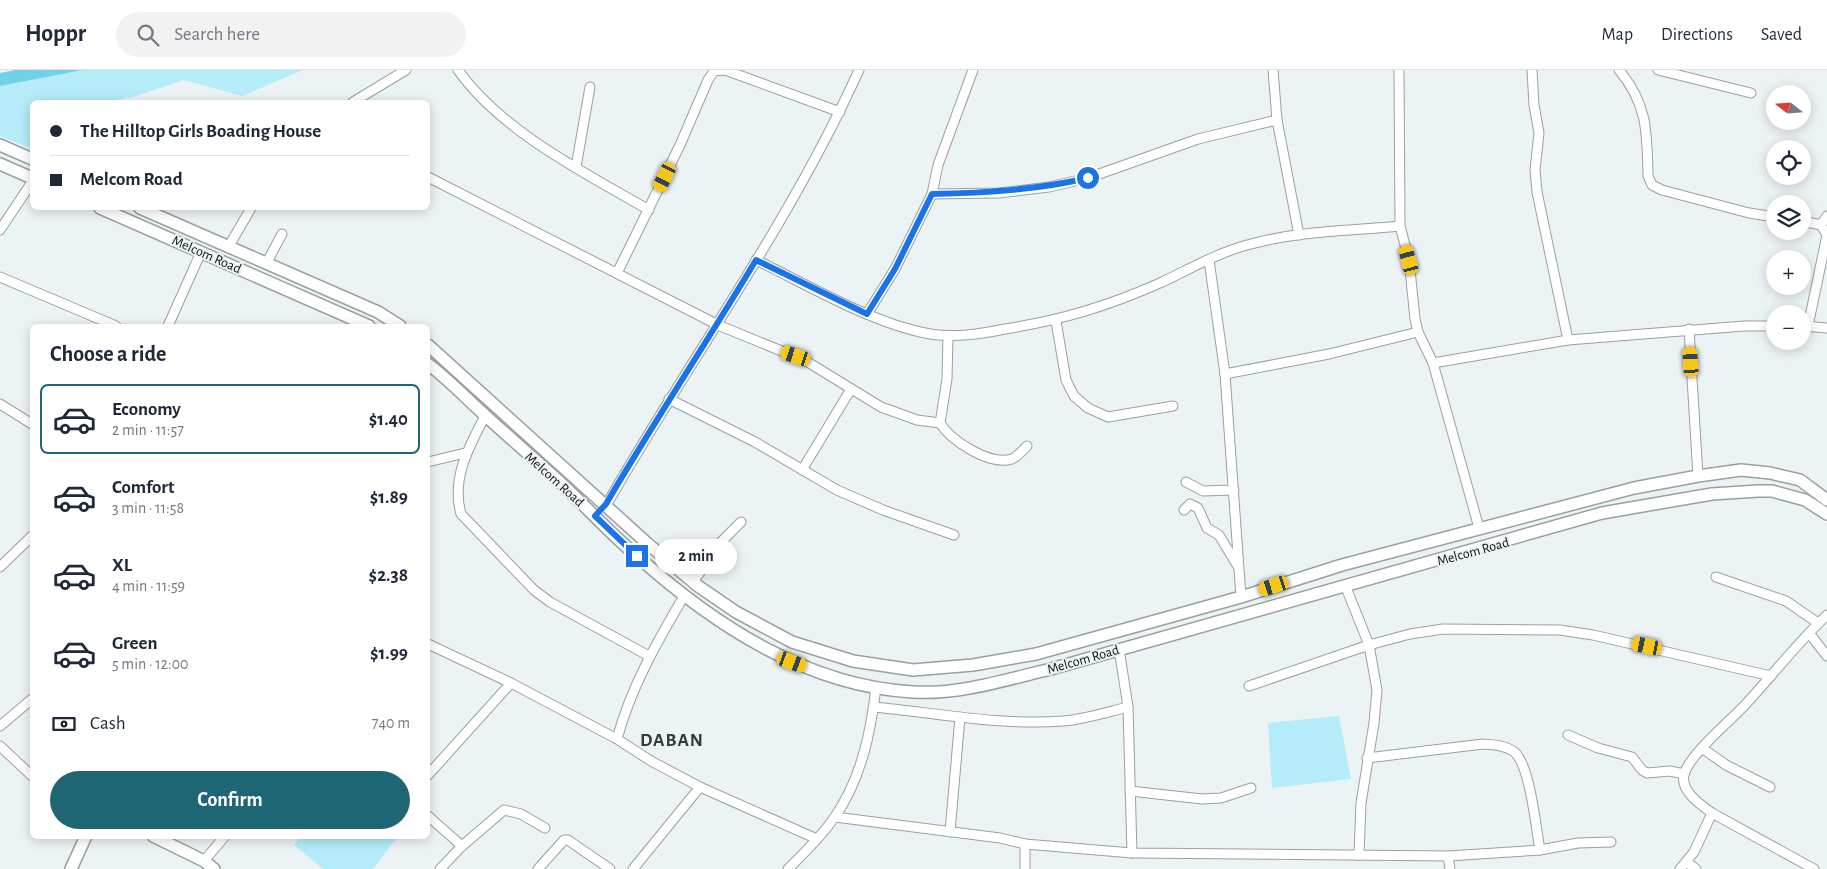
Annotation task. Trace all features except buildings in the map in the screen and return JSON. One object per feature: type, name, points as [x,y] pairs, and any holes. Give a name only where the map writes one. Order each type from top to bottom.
[{"type":"main road","points":[[0,145],[30,158]]},
{"type":"main road","points":[[0,164],[30,177]]},
{"type":"main road","name":"Melcom Road","points":[[105,210],[365,324]]},
{"type":"main road","points":[[145,210],[378,312],[397,324]]},
{"type":"main road","points":[[221,260],[229,246]]},
{"type":"main road","points":[[430,347],[693,582],[736,612],[792,642],[853,662],[913,670],[973,665],[1036,654],[1241,597],[1342,565],[1479,528],[1634,488],[1698,476],[1741,470],[1770,473],[1800,480],[1827,500]]},
{"type":"main road","name":"Melcom Road","points":[[430,366],[637,556],[684,596],[769,651],[840,679],[876,687],[914,692],[965,688],[1051,669],[1345,585],[1485,548],[1602,513],[1712,494],[1772,491],[1805,500],[1827,514]]},
{"type":"main road","points":[[595,516],[606,504]]},
{"type":"main road","points":[[1479,528],[1485,548]]},
{"type":"main road","points":[[876,687],[878,666]]},
{"type":"main road","points":[[71,869],[85,839]]},
{"type":"main road","points":[[159,839],[204,860],[214,869]]},
{"type":"street","points":[[356,100],[406,70]]},
{"type":"street","points":[[458,70],[473,91],[490,108],[576,167],[649,210]]},
{"type":"street","points":[[617,273],[649,210],[708,80],[714,71],[725,70],[840,112]]},
{"type":"street","points":[[606,504],[669,399],[718,325],[823,148],[859,70]]},
{"type":"street","points":[[867,314],[895,269],[932,194],[938,165],[973,70]]},
{"type":"street","points":[[1273,70],[1277,120],[1299,235]]},
{"type":"street","points":[[1399,70],[1400,226],[1409,260],[1418,332],[1433,363],[1479,528]]},
{"type":"street","points":[[1532,70],[1534,105],[1539,133],[1535,170],[1537,192],[1568,340]]},
{"type":"street","points":[[1619,70],[1634,90],[1644,111],[1648,176],[1652,185],[1662,190],[1712,204],[1766,215]]},
{"type":"street","points":[[1658,70],[1751,93]]},
{"type":"street","points":[[576,167],[590,87]]},
{"type":"street","points":[[932,194],[999,193],[1049,187],[1088,178],[1198,139],[1277,120]]},
{"type":"street","points":[[430,178],[718,325],[806,361],[881,407],[904,417],[940,423]]},
{"type":"street","points":[[0,230],[30,185]]},
{"type":"street","points":[[229,246],[250,210]]},
{"type":"street","points":[[1820,225],[1827,216]]},
{"type":"street","points":[[1810,305],[1827,235],[1825,229],[1820,225],[1811,223]]},
{"type":"street","points":[[756,260],[867,314],[899,326],[929,334],[948,336],[977,334],[1056,321],[1102,307],[1248,244],[1299,235],[1400,226]]},
{"type":"street","points":[[267,262],[282,234]]},
{"type":"street","points":[[169,324],[201,252]]},
{"type":"street","points":[[1209,260],[1225,374],[1241,597]]},
{"type":"street","points":[[0,277],[111,324]]},
{"type":"street","points":[[1056,321],[1066,380],[1074,396],[1088,408],[1108,417],[1174,406]]},
{"type":"street","points":[[1433,363],[1568,340],[1689,330],[1766,326]]},
{"type":"street","points":[[1811,327],[1827,328]]},
{"type":"street","points":[[1689,330],[1698,476]]},
{"type":"street","points":[[1225,374],[1330,354],[1418,332]]},
{"type":"street","points":[[948,336],[947,379],[940,423],[946,432],[962,445],[998,461],[1014,458],[1027,446]]},
{"type":"street","points":[[802,470],[851,389]]},
{"type":"street","points":[[669,399],[755,442],[822,482],[860,500],[954,535]]},
{"type":"street","points":[[0,404],[30,423]]},
{"type":"street","points":[[485,416],[466,453],[457,484],[457,502],[461,514],[534,590],[550,602],[650,656]]},
{"type":"street","points":[[430,462],[466,453]]},
{"type":"street","points":[[1186,482],[1203,491],[1234,490]]},
{"type":"street","points":[[1184,510],[1190,504],[1198,508],[1207,528],[1219,535],[1238,567]]},
{"type":"street","points":[[693,582],[722,541],[741,522]]},
{"type":"street","points":[[0,567],[30,538]]},
{"type":"street","points":[[1716,577],[1786,601],[1818,623]]},
{"type":"street","points":[[1345,585],[1369,645],[1377,690],[1374,723],[1361,803],[1359,855]]},
{"type":"street","points":[[616,739],[630,699],[650,656],[684,596]]},
{"type":"street","points":[[1814,869],[1712,813],[1697,802],[1688,791],[1684,782],[1684,774],[1702,748],[1827,615]]},
{"type":"street","points":[[1249,686],[1369,645],[1410,634],[1444,629],[1560,630],[1593,635],[1771,676]]},
{"type":"street","points":[[1809,633],[1827,656]]},
{"type":"street","points":[[430,645],[511,683],[616,739],[651,761],[700,787],[817,839]]},
{"type":"street","points":[[1119,649],[1128,707],[1132,854]]},
{"type":"street","points":[[430,773],[511,683]]},
{"type":"street","points":[[788,869],[835,817],[862,759],[874,707],[876,687]]},
{"type":"street","points":[[0,726],[30,701]]},
{"type":"street","points":[[874,707],[1007,721],[1065,721],[1128,707]]},
{"type":"street","points":[[950,832],[960,717]]},
{"type":"street","points":[[1568,735],[1598,748],[1628,755],[1647,773],[1670,771],[1684,774]]},
{"type":"street","points":[[1367,758],[1483,744],[1501,746],[1515,752],[1524,767],[1540,850]]},
{"type":"street","points":[[0,746],[30,774]]},
{"type":"street","points":[[1702,748],[1726,765],[1770,787]]},
{"type":"street","points":[[633,869],[700,787]]},
{"type":"street","points":[[1130,791],[1202,799],[1221,798],[1251,788]]},
{"type":"street","points":[[440,869],[462,846],[504,810],[521,814],[545,828]]},
{"type":"street","points":[[1696,869],[1683,866],[1712,813]]},
{"type":"street","points":[[835,817],[1025,844],[1132,854],[1448,856],[1540,850],[1578,843],[1611,842]]},
{"type":"street","points":[[430,818],[462,846]]},
{"type":"street","points":[[204,860],[222,839]]},
{"type":"street","points":[[538,869],[560,842],[568,840],[610,869]]},
{"type":"street","points":[[1025,844],[1025,869]]},
{"type":"street","points":[[1448,856],[1450,869]]},
{"type":"shaded area","points":[[15,70],[83,70],[0,86],[0,73]]},
{"type":"shaded area","points":[[83,70],[303,70],[242,96],[184,80],[133,97],[114,100],[30,100],[30,148],[0,136],[0,86]]},
{"type":"shaded area","points":[[1339,716],[1351,779],[1272,788],[1268,723]]},
{"type":"shaded area","points":[[299,839],[396,839],[373,869],[323,869],[294,845]]},
{"type":"district","name":"DABAN","points":[[672,739]]},
{"type":"route","points":[[637,556],[595,516],[606,504],[669,399],[718,325],[756,260],[867,314],[895,269],[932,194],[999,193],[1049,187],[1088,178]]}]
